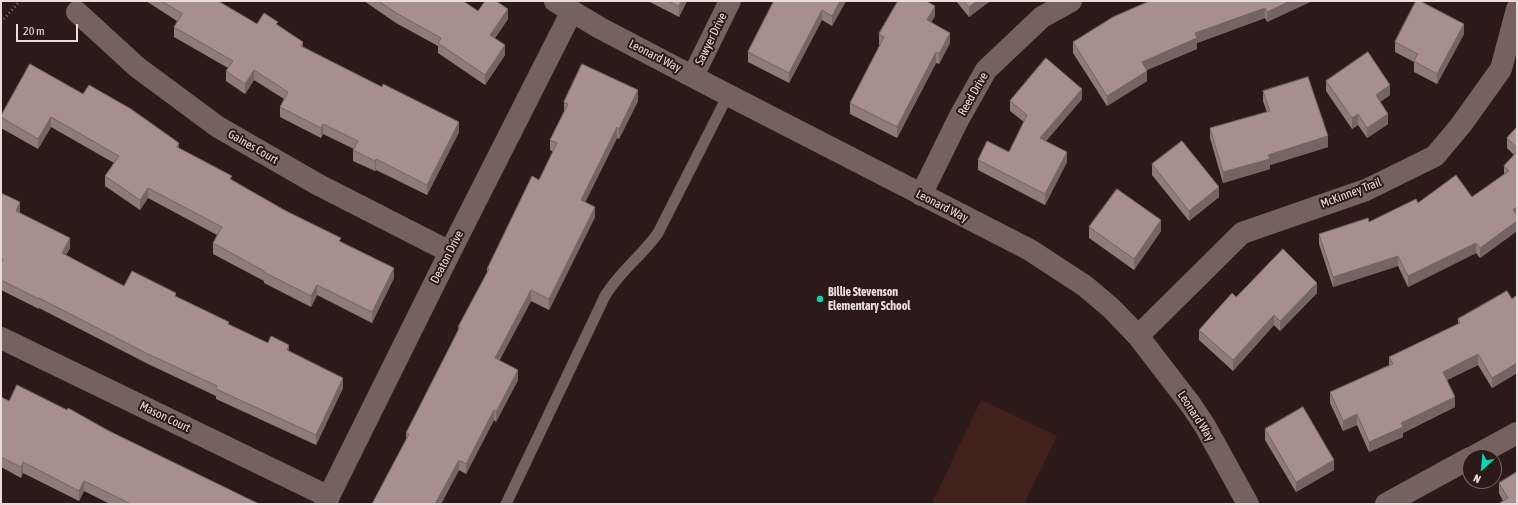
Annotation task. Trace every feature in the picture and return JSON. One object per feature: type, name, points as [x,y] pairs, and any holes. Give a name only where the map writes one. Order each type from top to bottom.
[{"type":"street","name":"Sawyer Drive","points":[[693,76],[730,1]]},
{"type":"street","name":"Reed Drive","points":[[921,195],[959,118],[986,70],[1042,17],[1071,1]]},
{"type":"street","name":"Leonard Way","points":[[563,6],[600,28],[728,95],[1030,250],[1057,266],[1085,286],[1111,308],[1138,336],[1191,405],[1205,426],[1248,504]]},
{"type":"street","name":"Deaton Drive","points":[[327,500],[450,252],[563,6]]},
{"type":"street","name":"McKinney Trail","points":[[1138,336],[1242,233],[1366,190],[1435,156],[1462,125],[1501,69],[1517,9]]},
{"type":"street","name":"Gaines Court","points":[[77,12],[137,67],[218,127],[317,184],[450,252]]},
{"type":"street","name":"Mason Court","points":[[1,338],[327,500]]},
{"type":"street","points":[[1488,449],[1517,433]]},
{"type":"street","points":[[1386,504],[1462,463]]},
{"type":"lane","points":[[510,502],[605,296],[617,278],[658,233],[728,95]]},
{"type":"path","points":[[1,22],[20,1]]},
{"type":"shaded area","points":[[981,400],[1057,436],[1024,504],[932,503]]},
{"type":"building","points":[[162,1],[218,1],[257,24],[264,13],[278,22],[276,24],[303,42],[301,46],[382,87],[383,84],[459,122],[427,185],[376,159],[375,161],[353,150],[358,141],[323,124],[321,128],[280,107],[288,92],[254,70],[245,84],[226,71],[233,61],[174,27],[182,14]]},
{"type":"building","points":[[379,1],[463,1],[478,11],[485,1],[496,1],[508,9],[490,35],[505,45],[485,75],[438,43],[441,38],[396,13]]},
{"type":"building","points":[[668,1],[681,1],[679,6]]},
{"type":"building","points":[[774,1],[840,1],[832,16],[822,10],[789,73],[748,52]]},
{"type":"building","points":[[898,1],[926,1],[935,6],[927,20],[950,33],[939,54],[936,52],[897,127],[850,103],[884,37],[879,34]]},
{"type":"building","points":[[964,1],[977,1],[969,7]]},
{"type":"building","points":[[1150,1],[1290,1],[1267,12],[1265,8],[1195,33],[1197,38],[1142,62],[1147,71],[1107,96],[1073,42],[1113,17]]},
{"type":"building","points":[[1416,1],[1420,1],[1464,24],[1437,74],[1414,61],[1418,54],[1395,42]]},
{"type":"building","points":[[1368,52],[1390,85],[1376,95],[1388,114],[1367,128],[1358,114],[1352,118],[1326,81]]},
{"type":"building","points":[[1046,58],[1082,89],[1040,138],[1067,152],[1045,194],[978,160],[987,141],[1009,152],[1027,115],[1010,101]]},
{"type":"building","points":[[30,64],[83,94],[89,85],[131,109],[179,143],[177,147],[232,176],[230,179],[284,210],[341,238],[339,241],[394,268],[372,312],[317,285],[311,296],[264,272],[213,243],[222,227],[148,188],[140,200],[105,176],[119,156],[51,117],[38,139],[1,117]]},
{"type":"building","points":[[582,64],[638,90],[619,129],[617,127],[581,200],[595,207],[549,299],[531,290],[495,358],[518,370],[496,412],[494,410],[466,464],[459,460],[435,504],[372,504],[409,434],[406,433],[460,327],[458,327],[489,269],[487,269],[532,176],[539,180],[557,143],[550,140],[568,104],[564,102]]},
{"type":"building","points":[[1308,77],[1328,136],[1268,155],[1270,159],[1223,172],[1210,128],[1270,111],[1263,91]]},
{"type":"building","points":[[1517,127],[1517,148],[1507,138]]},
{"type":"building","points":[[1182,141],[1219,187],[1189,211],[1152,164]]},
{"type":"building","points":[[1517,152],[1517,206],[1513,210],[1517,215],[1517,221],[1480,248],[1476,243],[1408,276],[1398,256],[1333,277],[1319,234],[1368,218],[1369,222],[1416,199],[1418,203],[1456,175],[1472,197],[1509,171],[1504,166]]},
{"type":"building","points":[[1117,189],[1161,220],[1134,259],[1089,227]]},
{"type":"building","points":[[1,193],[20,202],[16,211],[70,238],[62,253],[124,286],[132,271],[176,293],[175,296],[268,343],[271,336],[289,345],[287,350],[343,378],[316,435],[216,389],[217,386],[148,354],[1,280],[1,263],[3,259],[1,259]]},
{"type":"building","points":[[1283,249],[1317,283],[1280,321],[1274,315],[1233,360],[1199,330],[1232,293],[1236,297]]},
{"type":"building","points":[[1507,291],[1512,299],[1517,295],[1517,363],[1492,378],[1478,354],[1443,372],[1455,397],[1401,423],[1403,427],[1369,442],[1357,414],[1343,421],[1330,392],[1393,364],[1389,357],[1460,323],[1458,319]]},
{"type":"building","points":[[17,385],[67,410],[68,408],[109,431],[259,504],[131,504],[84,481],[79,491],[23,462],[21,467],[1,457],[1,397],[9,401]]},
{"type":"building","points":[[1303,407],[1334,460],[1296,482],[1265,429]]},
{"type":"building","points":[[1517,472],[1517,504],[1498,504],[1508,498],[1502,488],[1502,481]]},
{"type":"place","name":"Billie Stevenson Elementary School","points":[[820,299]]}]
